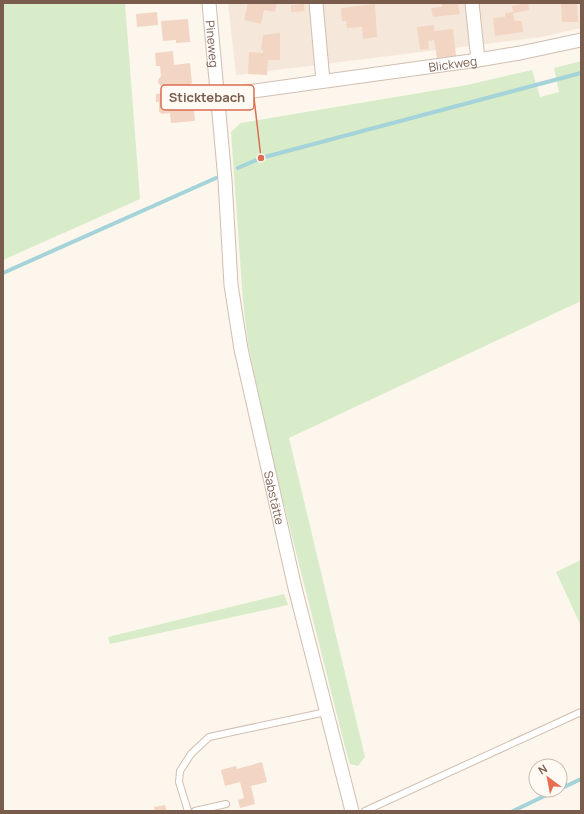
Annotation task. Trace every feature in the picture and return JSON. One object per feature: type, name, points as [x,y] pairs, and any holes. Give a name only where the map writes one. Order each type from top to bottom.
[{"type":"street","name":"Pineweg","points":[[209,3],[225,180]]},
{"type":"street","points":[[316,3],[323,81]]},
{"type":"street","points":[[472,3],[478,60]]},
{"type":"street","name":"Blickweg","points":[[218,96],[478,60],[581,40]]},
{"type":"street","name":"Sabstätte","points":[[225,180],[231,285],[241,349],[295,588],[352,811]]},
{"type":"lane","points":[[188,811],[179,782],[180,771],[190,754],[209,738],[326,712]]},
{"type":"lane","points":[[365,811],[581,712]]},
{"type":"lane","points":[[195,811],[226,804]]},
{"type":"shaded area","points":[[228,3],[581,3],[581,28],[542,37],[236,75]]},
{"type":"green space","points":[[3,3],[125,3],[140,199],[3,260]]},
{"type":"green space","points":[[581,61],[581,301],[289,438],[365,757],[358,766],[350,764],[273,461],[248,344],[243,301],[231,132],[241,123],[467,85],[532,70],[540,97],[559,92],[554,68]]},
{"type":"green space","points":[[581,560],[581,626],[556,572]]},
{"type":"green space","points":[[284,594],[288,605],[110,644],[108,637]]},
{"type":"building","points":[[248,3],[277,3],[275,12],[264,10],[261,24],[244,20]]},
{"type":"building","points":[[441,3],[458,3],[460,14],[433,17],[431,8],[442,7]]},
{"type":"building","points":[[528,3],[529,10],[513,13],[515,21],[522,21],[523,32],[495,36],[493,18],[505,17],[505,13],[513,12],[512,6]]},
{"type":"building","points":[[561,3],[581,3],[577,4],[578,22],[562,22]]},
{"type":"building","points":[[304,4],[305,11],[291,12],[291,5]]},
{"type":"building","points":[[375,4],[377,37],[363,39],[362,27],[347,28],[346,21],[342,21],[341,8]]},
{"type":"building","points":[[157,12],[158,25],[137,27],[136,14]]},
{"type":"building","points":[[188,19],[190,42],[176,43],[176,40],[163,41],[161,21]]},
{"type":"building","points":[[434,25],[434,31],[453,29],[456,56],[437,58],[434,40],[428,41],[429,49],[420,50],[417,27]]},
{"type":"building","points":[[280,33],[280,60],[268,60],[267,75],[248,74],[249,52],[263,53],[263,50],[261,50],[263,35]]},
{"type":"building","points":[[173,51],[174,65],[190,63],[192,83],[189,85],[162,86],[158,83],[161,76],[160,66],[156,66],[155,53]]},
{"type":"building","points":[[174,93],[175,99],[193,97],[195,121],[171,123],[170,113],[162,114],[159,112],[159,102],[156,102],[156,94]]},
{"type":"building","points":[[262,762],[267,782],[251,786],[255,804],[240,808],[238,800],[244,798],[240,782],[225,786],[221,770],[236,766],[237,769]]},
{"type":"building","points":[[165,805],[167,811],[155,811],[154,807]]},
{"type":"waterway","points":[[238,168],[261,158],[581,73]]},
{"type":"waterway","points":[[3,273],[216,178]]},
{"type":"waterway","points":[[568,785],[581,779]]},
{"type":"waterway","points":[[513,811],[540,798]]},
{"type":"place","name":"Sticktebach","points":[[261,158]]}]
